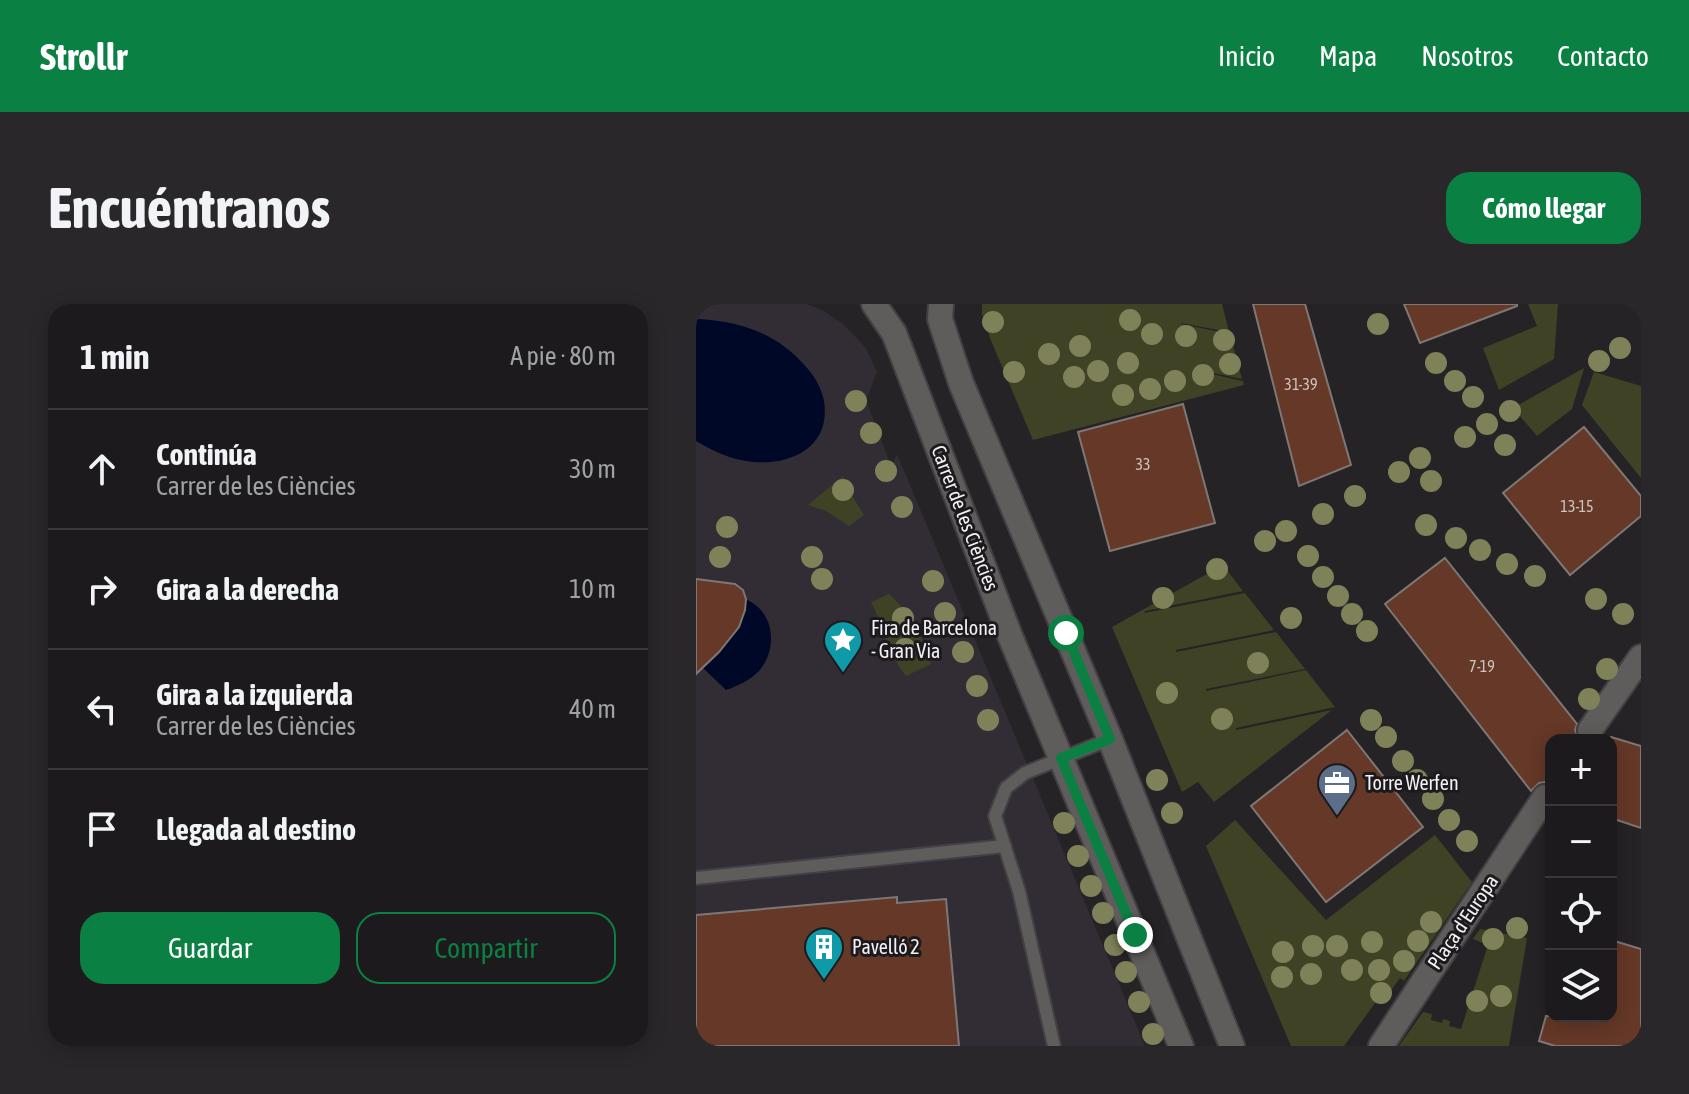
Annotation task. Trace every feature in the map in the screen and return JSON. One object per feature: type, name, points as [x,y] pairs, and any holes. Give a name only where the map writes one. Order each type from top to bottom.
[{"type":"street","name":"Carrer de les Ciències","points":[[874,304],[894,333],[1010,636],[1181,1046]]},
{"type":"street","points":[[941,304],[940,319],[961,383],[1110,739],[1232,1046]]},
{"type":"street","points":[[1590,730],[1641,657]]},
{"type":"street","name":"Plaça d'Europa","points":[[1381,1046],[1545,797]]},
{"type":"lane","points":[[1054,1046],[1019,891],[995,816],[1006,788],[1025,773],[1110,739]]},
{"type":"lane","points":[[696,878],[1005,846]]},
{"type":"shaded area","name":"Fira de Barcelona - Gran Via","points":[[696,304],[807,304],[843,324],[866,348],[877,372],[866,400],[891,466],[897,454],[1145,1046],[696,1046]]},
{"type":"green space","points":[[982,304],[1222,304],[1229,332],[1181,324],[1230,334],[1242,379],[1193,370],[1243,381],[1244,385],[1033,440],[990,338]]},
{"type":"green space","points":[[1528,304],[1558,304],[1554,359],[1499,390],[1483,348],[1537,326]]},
{"type":"green space","points":[[1584,368],[1572,409],[1537,436],[1513,408]]},
{"type":"green space","points":[[1594,372],[1641,386],[1641,478],[1582,405]]},
{"type":"green space","points":[[843,476],[864,515],[849,526],[826,511],[808,505]]},
{"type":"green space","points":[[1223,565],[1243,591],[1144,613],[1245,593],[1274,630],[1176,652],[1276,632],[1305,669],[1206,691],[1306,670],[1335,707],[1236,728],[1332,710],[1214,802],[1198,782],[1182,792],[1112,627]]},
{"type":"green space","points":[[889,594],[915,626],[931,664],[906,676],[895,659],[871,602]]},
{"type":"green space","points":[[1235,820],[1326,920],[1435,835],[1472,882],[1404,981],[1400,978],[1384,1000],[1380,996],[1344,1046],[1291,1046],[1206,846]]},
{"type":"green space","points":[[1480,929],[1527,938],[1509,1046],[1399,1046],[1423,1012],[1432,1014],[1431,1020],[1442,1023],[1443,1019],[1450,1021],[1449,1026],[1461,1029],[1488,945],[1473,939]]},
{"type":"water","points":[[696,320],[730,323],[759,332],[784,346],[807,368],[818,383],[824,401],[824,419],[820,433],[812,444],[787,459],[757,462],[729,457],[696,441]]},
{"type":"water","points":[[737,595],[759,608],[768,623],[771,640],[768,656],[759,671],[726,690],[702,667]]},
{"type":"building","points":[[1253,304],[1305,304],[1351,465],[1299,486]]},
{"type":"building","points":[[1404,304],[1517,304],[1517,306],[1420,343]]},
{"type":"building","points":[[1183,404],[1215,523],[1110,551],[1078,432]]},
{"type":"building","points":[[1584,427],[1641,496],[1641,516],[1570,575],[1503,493]]},
{"type":"building","points":[[1445,558],[1577,724],[1577,734],[1545,734],[1545,782],[1539,783],[1531,791],[1385,604]]},
{"type":"building","points":[[696,579],[735,584],[743,590],[746,599],[739,627],[696,674]]},
{"type":"building","name":"Torre Werfen","points":[[1347,730],[1423,827],[1326,902],[1251,806]]},
{"type":"building","points":[[1617,739],[1641,746],[1641,828],[1617,820]]},
{"type":"building","name":"Pavelló 2","points":[[897,897],[897,903],[946,899],[959,1046],[696,1046],[696,915]]},
{"type":"building","points":[[1617,942],[1641,949],[1641,1046],[1555,1046],[1539,1041],[1545,1020],[1545,1022],[1617,1022]]},
{"type":"place","name":"Fira de Barcelona - Gran Via","points":[[843,674]]},
{"type":"place","name":"Torre Werfen","points":[[1337,817]]},
{"type":"place","name":"Pavelló 2","points":[[824,981]]},
{"type":"route","points":[[1066,633],[1110,739],[1061,758],[1135,935]]}]
